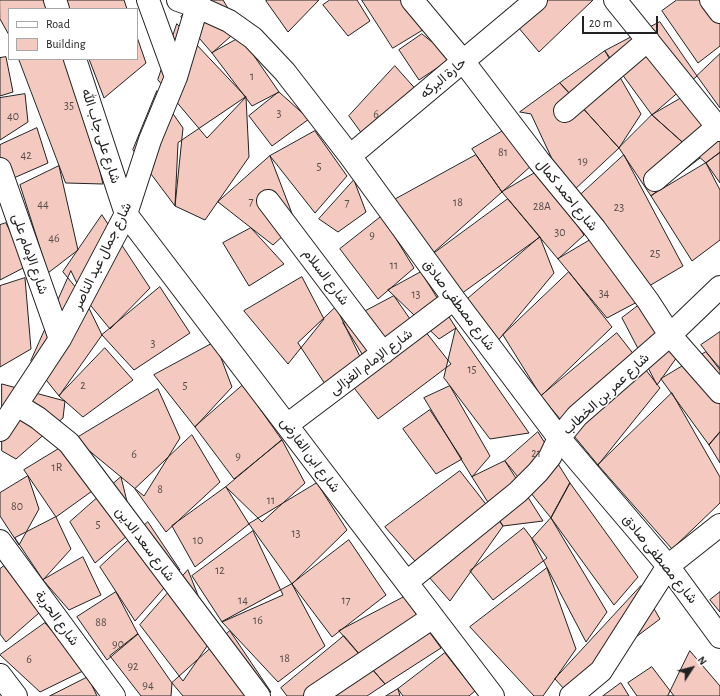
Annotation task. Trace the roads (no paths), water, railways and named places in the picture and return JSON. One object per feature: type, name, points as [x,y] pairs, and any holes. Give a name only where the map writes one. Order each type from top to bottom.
[{"type":"street","points":[[148,0],[176,77]]},
{"type":"street","name":"شارع مصطفى صادق","points":[[178,0],[199,3],[229,21],[253,38],[284,72],[350,156],[454,300],[558,438],[668,566],[720,637]]},
{"type":"street","name":"شارع احمد كمال","points":[[412,0],[463,61],[539,160],[595,229],[648,301],[670,335],[720,392]]},
{"type":"street","name":"حارة البركه","points":[[350,156],[536,0]]},
{"type":"street","points":[[615,0],[719,129],[655,180]]},
{"type":"street","points":[[711,0],[720,12]]},
{"type":"street","name":"شارع جمال عبد الناصر","points":[[0,430],[60,340],[126,214],[150,140],[176,77],[199,3]]},
{"type":"street","points":[[565,111],[648,40]]},
{"type":"street","name":"شارع على جاب الله","points":[[75,60],[126,214]]},
{"type":"street","name":"شارع الإمام على","points":[[0,169],[60,340]]},
{"type":"street","name":"شارع السلام","points":[[268,201],[383,353]]},
{"type":"street","name":"شارع ابن الفارض","points":[[126,214],[493,696]]},
{"type":"street","name":"شارع عمر بن الخطاب","points":[[407,582],[518,492],[538,472],[550,457],[558,438],[577,416],[670,335],[720,287]]},
{"type":"street","name":"شارع الإمام الغزالى","points":[[288,425],[454,300]]},
{"type":"street","name":"شارع سعد الدين","points":[[17,405],[38,418],[69,443],[259,696]]},
{"type":"street","points":[[572,696],[600,671],[668,566],[720,525]]},
{"type":"street","name":"شارع الحرية","points":[[0,541],[114,696]]},
{"type":"street","points":[[315,696],[433,617]]},
{"type":"street","points":[[0,675],[16,696]]}]
